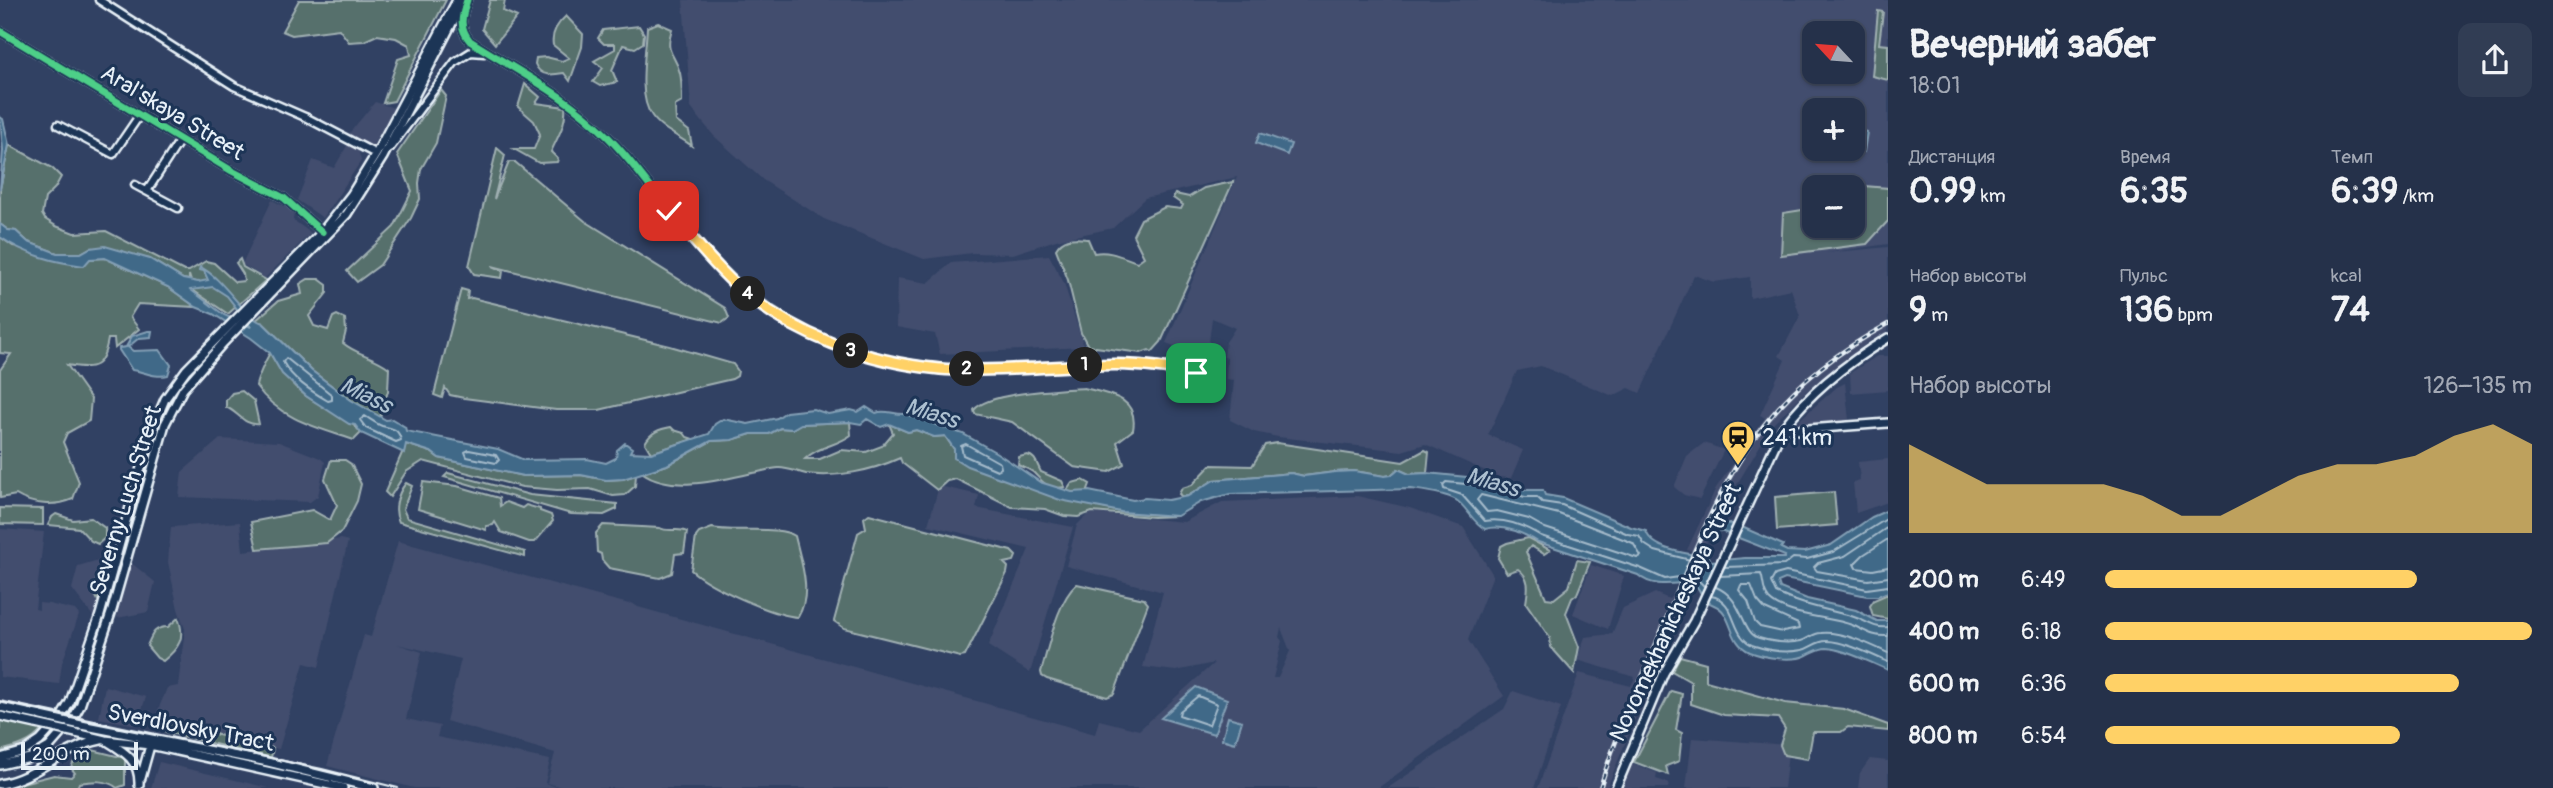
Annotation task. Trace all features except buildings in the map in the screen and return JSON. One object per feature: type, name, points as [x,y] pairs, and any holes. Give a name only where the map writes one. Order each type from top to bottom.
[{"type":"main road","name":"Severny Luch Street","points":[[260,300],[322,232],[379,156],[457,0]]},
{"type":"main road","name":"Severny Luch Street","points":[[0,758],[25,751],[46,736],[61,719],[78,681],[150,435],[165,399],[186,370],[340,223],[466,0]]},
{"type":"main road","name":"Novomekhanicheskaya Street","points":[[1616,788],[1661,681],[1694,621],[1783,428],[1827,383],[1888,338]]},
{"type":"main road","name":"Severny Luch Street","points":[[0,765],[30,758],[49,747],[71,722],[89,685],[165,424],[183,389],[220,340]]},
{"type":"main road","points":[[1783,428],[1795,430],[1888,423]]},
{"type":"main road","name":"Sverdlovsky Tract","points":[[0,707],[343,788]]},
{"type":"main road","name":"Sverdlovsky Tract","points":[[0,716],[105,740],[151,742],[268,762],[374,788]]},
{"type":"main road","points":[[105,740],[133,760],[139,775],[138,786]]},
{"type":"main road","name":"Sverdlovsky Tract","points":[[0,784],[33,772],[78,746],[105,740]]},
{"type":"main road","points":[[138,786],[151,742]]},
{"type":"street","points":[[99,0],[234,86],[305,117],[379,156],[455,62],[471,52],[489,53]]},
{"type":"street","points":[[466,0],[461,20],[464,34],[470,41],[564,98],[609,137],[704,253],[738,287],[781,316],[828,341],[854,352],[886,360],[941,369],[1107,365],[1166,368],[1198,376],[1207,372],[1206,368],[1201,366],[1186,364],[1166,368]]},
{"type":"street","name":"Aral'skaya Street","points":[[0,31],[139,116],[284,198],[322,232]]},
{"type":"street","points":[[58,125],[113,154],[139,116]]},
{"type":"street","points":[[147,191],[180,140]]},
{"type":"street","points":[[135,185],[177,208]]},
{"type":"shaded area","points":[[683,0],[1888,0],[1888,244],[1825,253],[1888,247],[1888,331],[1868,342],[1804,393],[1773,424],[1715,521],[1702,553],[1687,550],[1716,488],[1765,418],[1760,415],[1785,360],[1779,356],[1800,316],[1791,289],[1750,298],[1750,277],[1714,282],[1694,275],[1640,393],[1629,388],[1613,396],[1541,366],[1517,371],[1488,435],[1523,450],[1511,478],[1499,477],[1425,444],[1402,451],[1278,437],[1254,432],[1230,420],[1234,380],[1226,379],[1227,358],[1224,357],[1226,342],[1235,328],[1212,318],[1207,358],[1166,343],[1237,177],[1145,198],[1113,228],[1056,240],[1013,254],[972,253],[924,259],[824,219],[763,180],[714,136],[691,108]]},
{"type":"shaded area","points":[[375,102],[394,108],[372,147],[366,148],[347,136]]},
{"type":"shaded area","points":[[348,144],[358,149],[361,161],[323,218],[297,200],[313,160],[334,168]]},
{"type":"shaded area","points":[[272,200],[294,212],[293,220],[311,233],[265,278],[242,264]]},
{"type":"shaded area","points":[[1049,255],[1064,283],[1084,347],[940,354],[935,334],[896,327],[897,278],[928,283],[951,263]]},
{"type":"shaded area","points":[[1877,356],[1888,356],[1888,390],[1851,393],[1850,373]]},
{"type":"shaded area","points":[[1845,383],[1849,420],[1799,426],[1798,421]]},
{"type":"shaded area","points":[[220,439],[279,442],[320,458],[325,462],[318,496],[310,502],[179,497],[182,472]]},
{"type":"shaded area","points":[[1704,443],[1724,450],[1700,499],[1684,495],[1674,487],[1687,456]]},
{"type":"shaded area","points":[[1888,459],[1888,502],[1856,513],[1853,482],[1860,480],[1858,462]]},
{"type":"shaded area","points":[[939,486],[979,495],[976,508],[1073,527],[1030,673],[988,646],[1029,549],[928,525]]},
{"type":"shaded area","points":[[1357,496],[1410,508],[1463,527],[1493,575],[1468,640],[1504,696],[1378,788],[565,788],[547,783],[555,753],[446,721],[461,659],[397,644],[422,652],[406,719],[440,726],[437,737],[550,760],[545,783],[559,788],[414,788],[327,766],[364,635],[371,637],[398,541],[632,603],[638,607],[1095,734],[1099,720],[1139,730],[1214,663],[1176,671],[1143,667],[1163,592],[1066,566],[1077,525],[1091,513],[1184,522],[1222,502]],"holes":[[[1281,628],[1290,651],[1278,678],[1273,678],[1282,641],[1279,637]]]},
{"type":"shaded area","points":[[240,522],[243,551],[341,539],[348,541],[319,667],[304,663],[279,749],[154,720],[167,688],[178,686],[185,629],[168,562],[171,527]]},
{"type":"shaded area","points":[[0,529],[44,532],[35,609],[39,610],[39,603],[49,604],[75,610],[79,615],[62,663],[59,684],[0,677]]},
{"type":"shaded area","points":[[112,556],[95,619],[72,589],[78,566]]},
{"type":"shaded area","points":[[130,562],[155,582],[148,612],[117,618]]},
{"type":"shaded area","points":[[1591,565],[1624,576],[1608,629],[1573,614]]},
{"type":"shaded area","points":[[1655,593],[1669,599],[1673,594],[1684,597],[1607,788],[1538,788],[1579,673],[1631,686],[1635,677],[1577,660],[1585,637],[1612,634],[1623,608]]},
{"type":"shaded area","points":[[105,686],[146,697],[137,725],[99,718]]},
{"type":"shaded area","points":[[1513,691],[1561,707],[1534,788],[1388,788],[1504,709]]},
{"type":"shaded area","points":[[1692,738],[1789,745],[1784,788],[1686,788]]},
{"type":"shaded area","points":[[1870,759],[1888,761],[1888,788],[1858,788],[1860,773]]},
{"type":"shaded area","points":[[159,762],[252,784],[268,788],[151,788]]},
{"type":"shaded area","points":[[1631,763],[1657,773],[1656,779],[1669,783],[1668,788],[1623,788]]},
{"type":"green space","points":[[299,0],[446,0],[394,101],[383,103],[398,59],[411,55],[409,45],[396,38],[377,35],[364,41],[349,42],[339,29],[292,35],[282,31]]},
{"type":"green space","points":[[490,0],[505,0],[503,11],[517,17],[495,44],[482,29]]},
{"type":"green space","points":[[1878,11],[1883,12],[1879,44],[1888,45],[1888,80],[1872,76]]},
{"type":"green space","points":[[566,16],[583,34],[582,47],[570,81],[564,73],[543,73],[535,64],[536,58],[546,57],[562,61],[569,58],[553,45],[555,29]]},
{"type":"green space","points":[[658,23],[672,29],[669,44],[678,66],[682,88],[682,102],[675,106],[676,121],[689,131],[692,146],[660,125],[647,107],[644,61],[647,27]]},
{"type":"green space","points":[[639,26],[644,34],[643,43],[635,48],[623,45],[612,70],[617,82],[600,86],[593,82],[603,68],[594,61],[615,49],[615,44],[604,44],[598,38],[603,30]]},
{"type":"green space","points":[[525,84],[540,97],[536,103],[565,107],[563,125],[551,152],[558,159],[557,162],[539,163],[514,149],[534,149],[540,134],[534,121],[518,107]]},
{"type":"green space","points":[[441,90],[446,96],[436,143],[421,169],[420,199],[411,218],[380,265],[357,282],[347,271],[394,227],[412,191],[397,154]]},
{"type":"green space","points":[[9,145],[52,168],[61,177],[45,198],[42,214],[56,226],[74,233],[106,231],[184,271],[206,261],[214,263],[235,282],[244,281],[236,263],[240,259],[243,267],[266,280],[228,314],[194,291],[189,275],[189,280],[183,279],[150,259],[90,248],[81,253],[57,253],[28,242],[16,231],[8,230],[0,224],[0,189]]},
{"type":"green space","points":[[497,148],[505,155],[494,199],[509,162],[515,162],[585,221],[725,308],[729,318],[722,323],[492,266],[503,271],[502,278],[474,274],[469,266]]},
{"type":"green space","points":[[1233,182],[1161,342],[1152,352],[1149,350],[1141,353],[1088,346],[1081,333],[1068,280],[1056,249],[1059,245],[1070,239],[1088,239],[1094,253],[1111,253],[1137,262],[1144,257],[1133,235],[1141,219],[1165,207],[1181,209],[1183,205],[1173,198],[1175,194],[1189,197],[1204,188]]},
{"type":"green space","points":[[1865,186],[1888,188],[1888,221],[1867,244],[1781,255],[1783,213],[1802,210],[1802,238],[1865,238]]},
{"type":"green space","points":[[0,237],[13,246],[90,259],[105,258],[168,287],[196,307],[138,304],[130,317],[139,329],[115,348],[114,339],[108,339],[103,356],[96,365],[67,365],[91,399],[89,421],[67,433],[63,442],[79,482],[73,499],[66,502],[44,504],[16,495],[0,498],[0,370],[11,354],[0,353]]},
{"type":"green space","points":[[308,279],[319,279],[327,285],[327,293],[309,316],[314,326],[328,330],[333,317],[337,315],[345,319],[343,343],[389,368],[388,391],[380,417],[351,400],[312,371],[263,323],[255,321],[278,301],[302,294],[300,284]]},
{"type":"green space","points":[[461,289],[468,291],[467,299],[472,298],[670,346],[733,364],[738,371],[737,376],[599,410],[556,410],[464,398],[450,395],[445,388],[442,398],[434,395]]},
{"type":"green space","points":[[270,353],[285,376],[300,391],[349,421],[361,433],[354,440],[300,421],[276,407],[256,386]]},
{"type":"green space","points":[[1084,388],[1120,399],[1127,404],[1134,419],[1133,430],[1117,442],[1124,464],[1109,472],[1074,467],[1012,422],[975,414],[974,410],[994,399],[1009,396]]},
{"type":"green space","points":[[242,391],[254,401],[259,424],[245,421],[226,407],[226,400],[232,393]]},
{"type":"green space","points":[[850,422],[851,435],[805,459],[820,459],[841,450],[866,452],[882,446],[893,433],[889,424],[908,432],[916,430],[934,437],[945,436],[954,449],[1061,499],[1072,483],[1083,480],[1090,484],[1086,495],[1089,505],[1121,512],[1177,516],[1153,517],[1092,512],[1078,517],[1064,516],[1045,509],[1012,507],[956,479],[947,481],[937,490],[902,463],[900,458],[877,467],[842,474],[806,474],[776,468],[726,479],[682,484],[655,479],[643,473],[667,465],[711,441],[732,440],[751,434],[769,434],[780,428],[792,429],[800,424]]},
{"type":"green space","points":[[671,427],[693,439],[651,453],[645,443],[647,439],[656,432]]},
{"type":"green space","points":[[1277,443],[1403,462],[1425,450],[1429,452],[1427,473],[1409,474],[1398,469],[1385,476],[1354,471],[1304,476],[1291,473],[1214,480],[1188,496],[1182,497],[1179,494],[1182,488],[1192,485],[1211,465],[1252,466],[1265,445]]},
{"type":"green space","points":[[406,444],[431,452],[439,458],[523,476],[581,475],[606,480],[636,475],[635,486],[625,495],[613,496],[590,489],[522,487],[423,461],[406,472],[390,497],[385,492]]},
{"type":"green space","points":[[1027,455],[1034,459],[1041,472],[1062,481],[1065,487],[1047,485],[1032,472],[1018,465],[1019,457]]},
{"type":"green space","points":[[331,460],[345,460],[351,464],[361,484],[357,501],[342,531],[327,543],[257,549],[251,522],[312,510],[330,520],[337,505],[325,479]]},
{"type":"green space","points":[[448,473],[530,495],[617,504],[617,509],[604,515],[571,514],[444,477]]},
{"type":"green space","points":[[423,482],[457,486],[499,498],[500,506],[506,502],[522,508],[526,505],[540,509],[551,515],[553,521],[535,542],[501,532],[495,522],[486,526],[486,530],[418,509]]},
{"type":"green space","points":[[406,483],[412,486],[403,509],[407,518],[525,552],[525,557],[399,522],[397,502]]},
{"type":"green space","points":[[1834,492],[1837,525],[1777,530],[1775,497]]},
{"type":"green space","points":[[0,508],[43,509],[43,525],[0,524]]},
{"type":"green space","points":[[56,514],[73,520],[91,518],[105,528],[105,538],[98,544],[91,541],[79,528],[48,525]]},
{"type":"green space","points":[[869,514],[1011,551],[1016,556],[1014,561],[1004,563],[1008,567],[1007,573],[965,656],[960,657],[844,628],[834,621],[858,533],[866,528],[864,518]]},
{"type":"green space","points":[[603,525],[687,532],[684,553],[675,554],[672,573],[660,578],[609,568],[597,552],[596,533]]},
{"type":"green space","points":[[712,528],[779,531],[795,536],[805,587],[805,597],[798,617],[742,599],[691,570],[696,537]]},
{"type":"green space","points":[[1528,538],[1550,550],[1544,554],[1531,546],[1526,552],[1546,598],[1554,599],[1569,587],[1577,560],[1590,562],[1566,613],[1579,647],[1574,673],[1551,647],[1550,638],[1526,603],[1528,585],[1525,576],[1518,569],[1507,573],[1498,558],[1501,546]]},
{"type":"green space","points":[[108,569],[99,603],[93,590],[97,578]]},
{"type":"green space","points":[[1077,584],[1144,599],[1148,604],[1114,694],[1107,697],[1042,676],[1059,612]]},
{"type":"green space","points":[[1888,594],[1888,619],[1873,616],[1870,606],[1874,600]]},
{"type":"green space","points":[[178,618],[180,642],[163,661],[147,646],[154,632],[168,627]]},
{"type":"green space","points":[[1680,656],[1706,663],[1706,681],[1785,703],[1844,709],[1888,725],[1888,731],[1848,727],[1841,732],[1813,732],[1808,759],[1784,755],[1780,745],[1785,729],[1778,718],[1724,715],[1691,704],[1691,682],[1672,671]]},
{"type":"green space","points":[[1671,691],[1682,694],[1676,730],[1682,733],[1679,761],[1666,766],[1668,775],[1634,762]]},
{"type":"green space","points":[[0,720],[42,729],[29,741],[0,751]]},
{"type":"green space","points":[[168,723],[273,748],[271,758],[166,732]]},
{"type":"green space","points":[[88,749],[125,758],[125,785],[117,788],[109,783],[94,781],[79,783],[77,788],[2,788],[54,775],[71,777],[75,773],[71,768],[73,763]]},
{"type":"water","points":[[0,117],[3,119],[9,145],[0,189],[3,150]]},
{"type":"water","points":[[1260,133],[1291,144],[1287,155],[1256,143]]},
{"type":"water","name":"Miass","points":[[0,224],[8,230],[16,231],[28,242],[57,253],[81,253],[90,248],[105,246],[150,259],[183,279],[198,282],[208,280],[204,271],[199,270],[200,267],[209,272],[249,314],[263,323],[312,371],[351,400],[386,420],[392,419],[405,427],[406,431],[498,449],[524,460],[587,459],[606,463],[616,458],[617,450],[625,443],[632,448],[630,452],[651,453],[709,434],[715,424],[723,419],[748,424],[777,418],[786,412],[813,409],[828,414],[851,410],[858,412],[866,407],[876,413],[905,414],[963,434],[1040,482],[1072,492],[1089,491],[1133,500],[1168,500],[1188,496],[1214,480],[1354,471],[1385,476],[1398,469],[1409,474],[1427,473],[1487,479],[1526,490],[1543,490],[1545,495],[1563,498],[1646,531],[1650,538],[1664,547],[1709,557],[1711,561],[1785,556],[1718,530],[1718,523],[1735,524],[1783,545],[1781,548],[1787,551],[1805,552],[1831,545],[1872,517],[1888,510],[1888,592],[1867,596],[1785,579],[1778,582],[1780,588],[1807,599],[1856,610],[1877,621],[1888,621],[1888,670],[1850,654],[1827,648],[1787,659],[1750,652],[1736,640],[1722,610],[1709,603],[1694,584],[1654,583],[1638,575],[1538,542],[1512,530],[1485,529],[1456,500],[1411,489],[1230,494],[1201,502],[1177,516],[1121,512],[1060,500],[967,466],[954,458],[954,449],[945,436],[934,437],[916,430],[908,432],[889,424],[881,427],[867,419],[861,424],[801,424],[792,429],[780,428],[769,434],[751,434],[732,440],[711,441],[667,465],[623,479],[606,480],[581,475],[523,476],[439,458],[431,452],[406,444],[404,453],[361,433],[355,425],[349,424],[306,396],[282,374],[270,353],[251,338],[213,314],[196,307],[168,287],[105,258],[90,259],[84,266],[62,262],[30,253],[0,237]],"holes":[[[213,287],[227,296],[251,327],[224,315],[191,290]]]},
{"type":"water","points":[[152,331],[151,337],[139,338],[128,347],[133,351],[160,350],[171,365],[168,375],[132,370],[119,350],[126,347],[132,336]]},
{"type":"water","points":[[1196,687],[1227,699],[1214,734],[1161,718]]},
{"type":"water","points":[[1228,717],[1242,721],[1235,743],[1222,739]]},
{"type":"pier","points":[[1692,551],[1698,552],[1683,588],[1677,589]]},
{"type":"tram line","points":[[0,701],[322,769],[398,788]]},
{"type":"railway","points":[[1600,788],[1620,731],[1693,554],[1719,497],[1750,444],[1781,405],[1808,378],[1854,344],[1888,324]]},
{"type":"cycle path","points":[[467,0],[462,26],[470,41],[542,85],[592,122],[624,155],[688,234],[729,277],[776,314],[802,329],[857,352],[925,366],[994,369],[1120,364],[1160,367],[1198,376]]},
{"type":"cycle path","points":[[0,31],[232,171],[284,198],[322,232]]},
{"type":"place","name":"241 km","points":[[1738,467]]},
{"type":"route","points":[[669,211],[704,253],[738,287],[803,329],[854,352],[941,369],[1107,365],[1166,368],[1198,376],[1196,373]]}]
